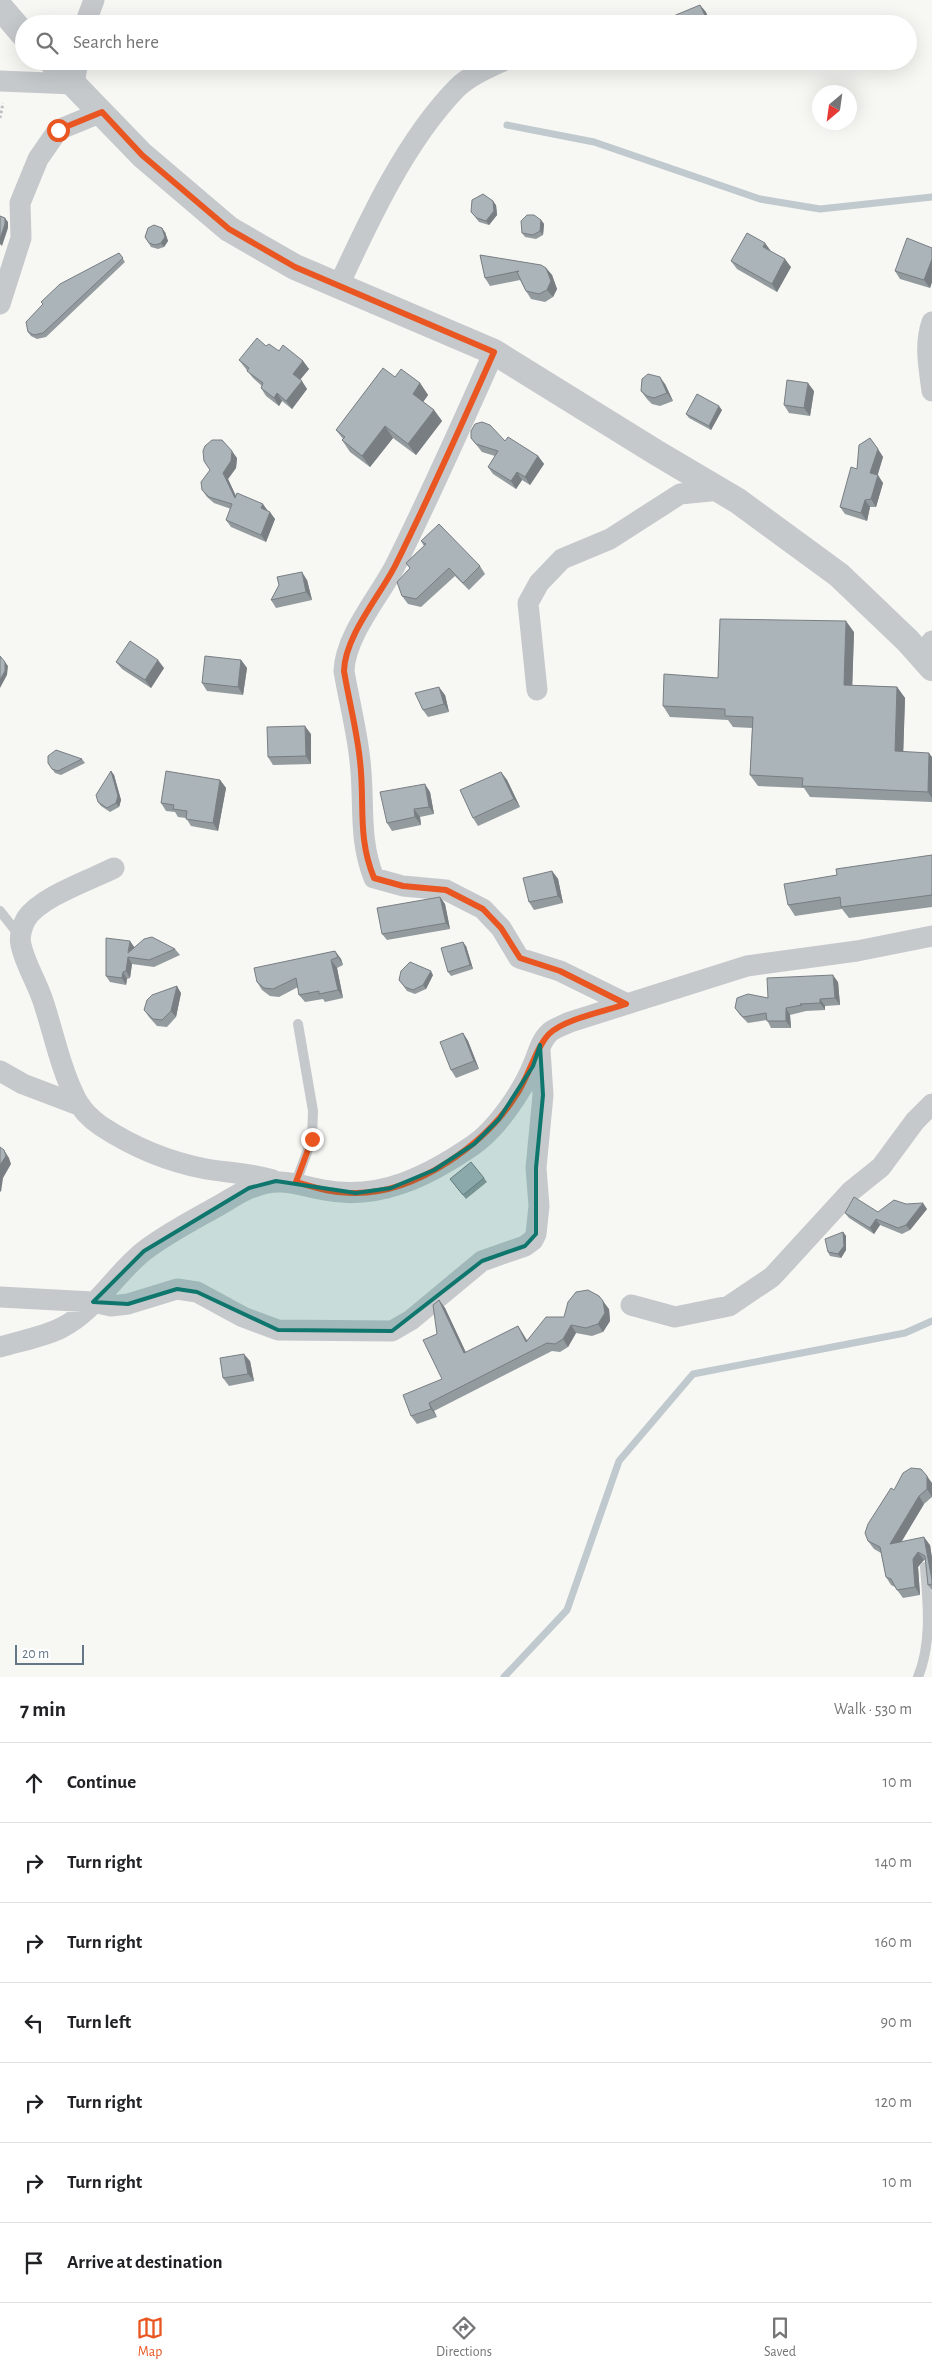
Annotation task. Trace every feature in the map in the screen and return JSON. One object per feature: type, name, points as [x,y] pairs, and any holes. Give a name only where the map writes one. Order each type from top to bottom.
[{"type":"street","points":[[88,15],[94,0]]},
{"type":"street","points":[[0,7],[15,24]]},
{"type":"street","points":[[339,286],[370,218],[401,163],[436,113],[458,87],[487,70]]},
{"type":"street","points":[[0,81],[76,72],[102,112],[142,155],[229,229],[295,267],[494,352],[738,501],[839,575],[929,655]]},
{"type":"street","points":[[0,304],[21,238],[20,203],[38,158],[58,130],[102,112]]},
{"type":"street","points":[[932,322],[927,335],[927,351],[932,391]]},
{"type":"street","points":[[494,352],[433,490],[384,587],[350,644],[345,657],[346,678],[360,760],[361,809],[366,858],[374,878],[403,886],[446,890],[483,909],[501,928],[520,958],[560,971],[626,1004]]},
{"type":"street","points":[[538,690],[528,603],[540,583],[562,559],[610,539],[680,494],[720,490]]},
{"type":"street","points":[[114,868],[37,907],[26,920],[20,936],[21,946],[43,1001],[54,1044],[76,1100],[100,1125],[131,1144],[167,1159],[205,1169],[257,1175],[325,1190],[356,1194],[391,1188],[434,1170],[474,1144],[499,1119],[529,1073],[540,1045],[550,1032],[570,1022],[747,966],[857,951],[932,936]]},
{"type":"street","points":[[0,1297],[93,1302],[110,1306],[128,1304],[177,1289],[197,1292],[243,1317],[278,1330],[392,1331],[405,1324],[482,1261],[525,1246],[536,1234],[539,1206],[536,1168],[543,1095],[540,1045]]},
{"type":"street","points":[[0,1071],[23,1084],[81,1106]]},
{"type":"street","points":[[631,1305],[675,1317],[729,1306],[772,1277],[850,1192],[881,1167],[915,1121],[932,1104]]},
{"type":"street","points":[[0,1347],[60,1329],[81,1316],[144,1251],[250,1188],[286,1182]]},
{"type":"lane","points":[[0,911],[20,936]]},
{"type":"lane","points":[[286,1182],[312,1139],[313,1111],[298,1024]]},
{"type":"lane","points":[[918,1677],[924,1664],[929,1621],[925,1567]]},
{"type":"highlighted area","points":[[540,1045],[543,1095],[536,1168],[536,1234],[525,1246],[482,1261],[392,1331],[278,1330],[197,1292],[177,1289],[128,1304],[93,1302],[144,1251],[249,1188],[276,1181],[356,1193],[391,1188],[434,1170],[474,1144],[499,1119],[533,1066]]},
{"type":"building","points":[[700,5],[705,15],[676,15]]},
{"type":"building","points":[[483,194],[493,201],[494,211],[486,221],[477,218],[471,212],[472,200]]},
{"type":"building","points":[[527,215],[534,215],[541,220],[540,231],[533,235],[522,233],[521,221]]},
{"type":"building","points":[[0,216],[5,218],[5,224],[0,239]]},
{"type":"building","points":[[154,225],[162,228],[165,237],[161,243],[155,245],[149,243],[145,237],[148,228]]},
{"type":"building","points":[[747,233],[765,243],[763,247],[785,259],[772,284],[731,261]]},
{"type":"building","points":[[907,238],[932,248],[932,259],[924,280],[895,271]]},
{"type":"building","points":[[119,253],[123,258],[43,333],[34,335],[28,332],[26,322],[43,304],[41,302],[60,284]]},
{"type":"building","points":[[480,255],[541,265],[546,268],[551,281],[547,290],[539,294],[526,291],[517,272],[519,271],[485,278]]},
{"type":"building","points":[[257,338],[266,346],[269,344],[279,351],[283,345],[303,361],[293,374],[302,381],[286,401],[277,393],[274,398],[261,388],[263,383],[247,371],[249,368],[239,360]]},
{"type":"building","points":[[383,368],[395,377],[401,369],[420,383],[413,394],[434,410],[408,444],[385,426],[362,456],[342,440],[345,437],[336,430]]},
{"type":"building","points":[[648,374],[660,377],[667,393],[654,398],[647,396],[641,391],[642,379]]},
{"type":"building","points":[[787,380],[808,383],[804,408],[784,405]]},
{"type":"building","points":[[697,394],[719,406],[709,426],[686,414]]},
{"type":"building","points":[[482,422],[490,425],[505,441],[508,437],[538,456],[525,477],[517,472],[511,481],[488,467],[498,451],[476,444],[471,438],[471,431],[475,424]]},
{"type":"building","points":[[870,438],[878,449],[870,473],[878,475],[871,499],[865,500],[861,513],[840,507],[851,467],[857,469],[859,445]]},
{"type":"building","points":[[212,440],[222,440],[232,451],[231,461],[223,473],[235,498],[237,493],[263,504],[261,508],[270,512],[261,535],[226,520],[232,504],[209,497],[202,490],[201,482],[210,470],[204,461],[203,451],[205,446]]},
{"type":"building","points":[[439,524],[480,566],[463,583],[449,568],[416,599],[402,596],[397,582],[410,568],[406,563],[426,544],[421,541]]},
{"type":"building","points":[[302,572],[306,592],[271,600],[279,585],[277,577]]},
{"type":"building","points":[[720,619],[846,621],[844,685],[897,687],[895,751],[929,753],[928,792],[802,786],[803,778],[750,775],[753,717],[725,716],[725,709],[663,706],[664,674],[718,678]]},
{"type":"building","points":[[130,641],[158,660],[145,680],[116,662]]},
{"type":"building","points":[[0,656],[5,662],[5,671],[0,680]]},
{"type":"building","points":[[205,656],[241,660],[238,687],[202,683]]},
{"type":"building","points":[[439,687],[444,704],[423,710],[415,693]]},
{"type":"building","points":[[305,726],[306,756],[268,757],[267,727]]},
{"type":"building","points":[[56,750],[82,759],[58,771],[52,769],[48,763],[48,756]]},
{"type":"building","points":[[111,771],[118,796],[116,803],[107,808],[98,802],[96,795]]},
{"type":"building","points":[[166,771],[220,780],[213,823],[186,819],[187,811],[173,809],[174,805],[161,803]]},
{"type":"building","points":[[501,772],[514,799],[473,818],[460,790]]},
{"type":"building","points":[[425,784],[429,807],[414,809],[415,817],[387,823],[380,792]]},
{"type":"building","points":[[932,855],[932,895],[841,907],[840,897],[788,905],[784,884],[837,875],[836,869]]},
{"type":"building","points":[[552,871],[558,896],[529,902],[523,878]]},
{"type":"building","points":[[440,897],[446,923],[382,934],[377,908]]},
{"type":"building","points":[[152,937],[175,949],[149,960],[128,957],[126,971],[123,972],[122,978],[106,976],[106,938],[130,941],[128,953],[144,939]]},
{"type":"building","points":[[463,942],[470,965],[448,972],[441,948]]},
{"type":"building","points":[[335,951],[338,957],[331,960],[338,990],[319,994],[319,991],[299,995],[296,978],[273,989],[264,988],[257,982],[254,968]]},
{"type":"building","points":[[410,962],[431,971],[423,985],[413,990],[405,987],[399,980],[401,971]]},
{"type":"building","points":[[833,975],[835,998],[820,999],[820,1003],[800,1004],[802,1005],[786,1008],[786,1021],[767,1021],[766,1013],[743,1017],[735,1008],[737,998],[748,994],[768,998],[767,978]]},
{"type":"building","points":[[177,986],[171,1011],[162,1020],[153,1019],[144,1010],[147,1000],[152,995]]},
{"type":"building","points":[[463,1033],[474,1061],[451,1070],[440,1042]]},
{"type":"building","points":[[0,1147],[4,1150],[6,1156],[0,1165]]},
{"type":"building","points":[[471,1162],[484,1178],[463,1195],[450,1179]]},
{"type":"building","points":[[854,1197],[878,1212],[894,1200],[906,1204],[923,1203],[906,1225],[898,1228],[876,1219],[870,1228],[845,1213]]},
{"type":"building","points":[[843,1232],[844,1246],[838,1254],[828,1252],[825,1239]]},
{"type":"building","points":[[588,1290],[599,1296],[603,1301],[605,1313],[598,1324],[586,1328],[571,1325],[563,1339],[555,1344],[547,1343],[429,1403],[431,1409],[411,1416],[403,1395],[442,1379],[423,1340],[437,1334],[433,1305],[439,1300],[464,1353],[518,1326],[526,1342],[546,1317],[564,1317],[568,1302],[576,1292]]},
{"type":"building","points":[[244,1354],[248,1374],[223,1378],[220,1358]]},
{"type":"building","points":[[911,1468],[921,1469],[927,1476],[927,1489],[919,1496],[890,1544],[924,1537],[932,1584],[928,1585],[925,1556],[918,1552],[913,1559],[915,1587],[897,1590],[891,1579],[886,1577],[880,1547],[868,1541],[865,1533],[868,1524],[891,1488],[894,1490],[903,1473]]},
{"type":"waterway","points":[[507,125],[594,142],[760,199],[820,209],[932,197]]},
{"type":"waterway","points":[[504,1677],[567,1610],[619,1461],[693,1374],[905,1333],[932,1321]]},
{"type":"route","points":[[58,130],[102,112],[142,155],[229,229],[295,267],[494,352],[433,490],[384,587],[350,644],[345,657],[344,671],[360,760],[362,784],[361,809],[366,858],[374,878],[403,886],[446,890],[483,909],[501,928],[520,958],[560,971],[626,1004],[570,1022],[550,1032],[540,1045],[533,1066],[518,1094],[499,1119],[474,1144],[434,1170],[391,1188],[356,1194],[325,1190],[296,1182],[306,1160],[312,1139]]}]
